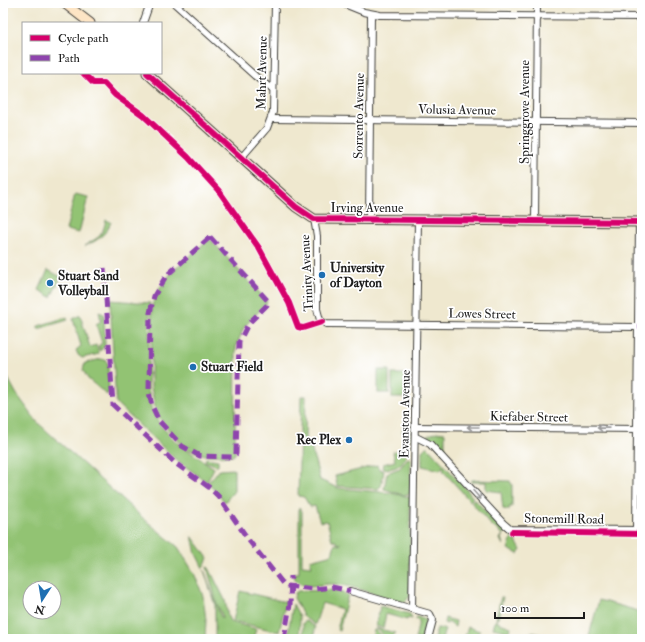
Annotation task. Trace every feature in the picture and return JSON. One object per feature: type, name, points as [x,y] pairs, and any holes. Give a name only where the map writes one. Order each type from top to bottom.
[{"type":"street","points":[[64,3],[89,22]]},
{"type":"street","points":[[143,22],[150,3]]},
{"type":"street","points":[[174,3],[255,76],[273,90]]},
{"type":"street","name":"Mahrt Avenue","points":[[241,158],[268,128],[272,119],[275,3]]},
{"type":"street","points":[[342,3],[371,14],[642,17]]},
{"type":"street","name":"Springgrove Avenue","points":[[535,221],[537,3]]},
{"type":"street","name":"Sorrento Avenue","points":[[369,219],[371,14]]},
{"type":"street","name":"Irving Avenue","points":[[148,74],[296,207],[314,219],[641,222]]},
{"type":"street","name":"Volusia Avenue","points":[[272,119],[642,123]]},
{"type":"street","name":"Trinity Avenue","points":[[314,219],[317,236],[317,309],[320,320],[326,324]]},
{"type":"street","name":"Evanston Avenue","points":[[412,609],[416,437],[418,220]]},
{"type":"street","points":[[639,530],[640,429],[638,327],[641,222]]},
{"type":"street","name":"Lowes Street","points":[[326,324],[638,327]]},
{"type":"street","name":"Kiefaber Street","points":[[416,427],[640,429]]},
{"type":"street","name":"Stonemill Road","points":[[416,437],[430,444],[492,512],[511,529],[639,530]]},
{"type":"street","points":[[350,591],[428,614],[432,617],[428,639]]},
{"type":"green space","points":[[75,194],[88,197],[79,233],[66,230]]},
{"type":"green space","points":[[106,220],[111,222],[104,234],[97,240],[85,246],[100,235]]},
{"type":"green space","name":"Stuart Field","points":[[208,240],[211,240],[267,301],[266,304],[244,327],[236,347],[235,454],[233,456],[205,455],[190,450],[182,444],[165,426],[156,412],[151,387],[152,306],[161,286],[167,278]]},
{"type":"green space","name":"Stuart Sand Volleyball","points":[[48,270],[61,277],[51,297],[39,290]]},
{"type":"green space","points":[[110,300],[150,303],[148,388],[151,408],[160,425],[177,443],[214,468],[207,482],[175,459],[116,403]]},
{"type":"green space","points":[[99,312],[104,314],[105,346],[100,351],[98,346],[102,343],[96,324],[101,321]]},
{"type":"green space","points":[[80,315],[90,347],[96,345],[99,354],[82,358],[78,355],[76,350],[81,346],[73,319]]},
{"type":"green space","points":[[67,317],[68,320],[38,329],[38,326]]},
{"type":"green space","points":[[101,359],[108,363],[109,392],[107,395],[88,379],[83,370],[85,363]]},
{"type":"green space","points":[[3,369],[16,393],[38,423],[144,519],[178,547],[194,573],[203,596],[206,620],[205,639],[3,639]]},
{"type":"green space","points":[[378,370],[389,370],[389,393],[378,393]]},
{"type":"green space","points":[[392,374],[405,374],[405,398],[392,398]]},
{"type":"green space","points":[[301,396],[306,396],[305,443],[310,443],[320,480],[338,488],[391,493],[410,497],[410,596],[405,602],[400,602],[342,585],[329,584],[309,586],[295,580],[294,573],[299,573],[299,507],[302,511],[302,565],[312,566],[310,560],[332,554],[335,544],[340,545],[341,543],[338,544],[332,540],[327,521],[320,522],[315,506],[310,507],[304,497],[298,496]]},
{"type":"green space","points":[[410,421],[410,440],[405,437],[402,431],[404,425]]},
{"type":"green space","points":[[436,432],[445,433],[444,453],[427,436]]},
{"type":"green space","points":[[427,446],[468,491],[473,498],[470,501],[444,472],[443,466],[440,470],[422,466],[422,451]]},
{"type":"green space","points":[[398,450],[407,454],[403,461],[398,466],[391,469],[382,468],[383,464],[395,461],[393,452]]},
{"type":"green space","points":[[206,458],[218,460],[218,466],[205,461]]},
{"type":"green space","points":[[408,458],[411,459],[410,494],[403,495],[384,489],[387,473],[400,468]]},
{"type":"green space","points":[[377,465],[379,469],[384,471],[381,486],[378,489],[337,486],[335,476]]},
{"type":"green space","points":[[234,469],[234,491],[225,502],[208,483],[219,470]]},
{"type":"green space","points":[[472,480],[510,481],[512,485],[512,507],[509,507],[509,510],[503,509],[501,492],[486,490],[486,482],[471,482]]},
{"type":"green space","points":[[474,499],[495,521],[510,533],[505,532],[501,538],[503,545],[500,539],[503,534],[492,526],[471,502]]},
{"type":"green space","points":[[192,536],[208,558],[203,568],[196,554]]},
{"type":"green space","points":[[513,536],[516,536],[516,541],[521,550],[518,554],[508,549]]},
{"type":"green space","points":[[207,567],[209,568],[225,600],[228,617],[231,622],[256,629],[253,639],[215,639],[215,606],[204,570],[221,617],[223,617],[217,604]]},
{"type":"green space","points":[[334,590],[348,595],[339,631],[337,630],[342,609],[322,603],[315,625],[304,617],[294,598],[295,593],[298,591]]},
{"type":"green space","points":[[240,591],[286,602],[279,632],[233,621]]},
{"type":"green space","points":[[501,597],[503,597],[497,622],[511,627],[510,632],[493,628]]},
{"type":"green space","points":[[599,600],[642,612],[642,639],[588,639]]},
{"type":"green space","points":[[293,604],[300,617],[299,639],[287,639]]},
{"type":"green space","points":[[380,606],[410,614],[412,619],[408,618],[407,620],[386,614],[383,628],[376,626]]},
{"type":"green space","points":[[417,617],[426,620],[422,639],[415,639],[419,621],[415,619]]},
{"type":"green space","points":[[445,618],[456,621],[455,627],[448,622],[447,624],[444,623]]},
{"type":"green space","points":[[306,621],[315,627],[314,639],[303,639],[303,623]]},
{"type":"green space","points":[[468,627],[480,631],[477,635],[478,639],[464,639]]},
{"type":"green space","points":[[376,628],[396,633],[392,637],[386,637]]},
{"type":"green space","points":[[437,628],[445,629],[442,639],[434,639]]},
{"type":"green space","points":[[375,630],[385,639],[372,639]]},
{"type":"green space","points":[[531,632],[555,638],[543,639],[530,636]]},
{"type":"marked path","points":[[210,237],[268,301],[267,305],[248,324],[239,342],[236,454],[232,457],[200,456],[182,446],[159,421],[152,406],[149,392],[150,313],[154,296],[166,276],[210,237]]},
{"type":"marked path","points":[[104,268],[113,405],[175,463],[210,488],[219,497],[250,542],[284,585],[314,589],[332,587],[350,591]]},
{"type":"marked path","points":[[284,639],[290,605],[291,576]]},
{"type":"cycle path","points":[[84,74],[93,83],[104,83],[115,95],[143,115],[188,157],[219,191],[259,248],[289,303],[298,327],[303,328],[322,322]]},
{"type":"cycle path","points":[[148,74],[296,207],[314,219],[642,222]]},
{"type":"cycle path","points":[[512,532],[642,534]]},
{"type":"place","name":"University of Dayton","points":[[322,275]]},
{"type":"place","name":"Stuart Sand Volleyball","points":[[50,283]]},
{"type":"place","name":"Stuart Field","points":[[193,367]]},
{"type":"place","name":"Rec Plex","points":[[349,440]]}]
